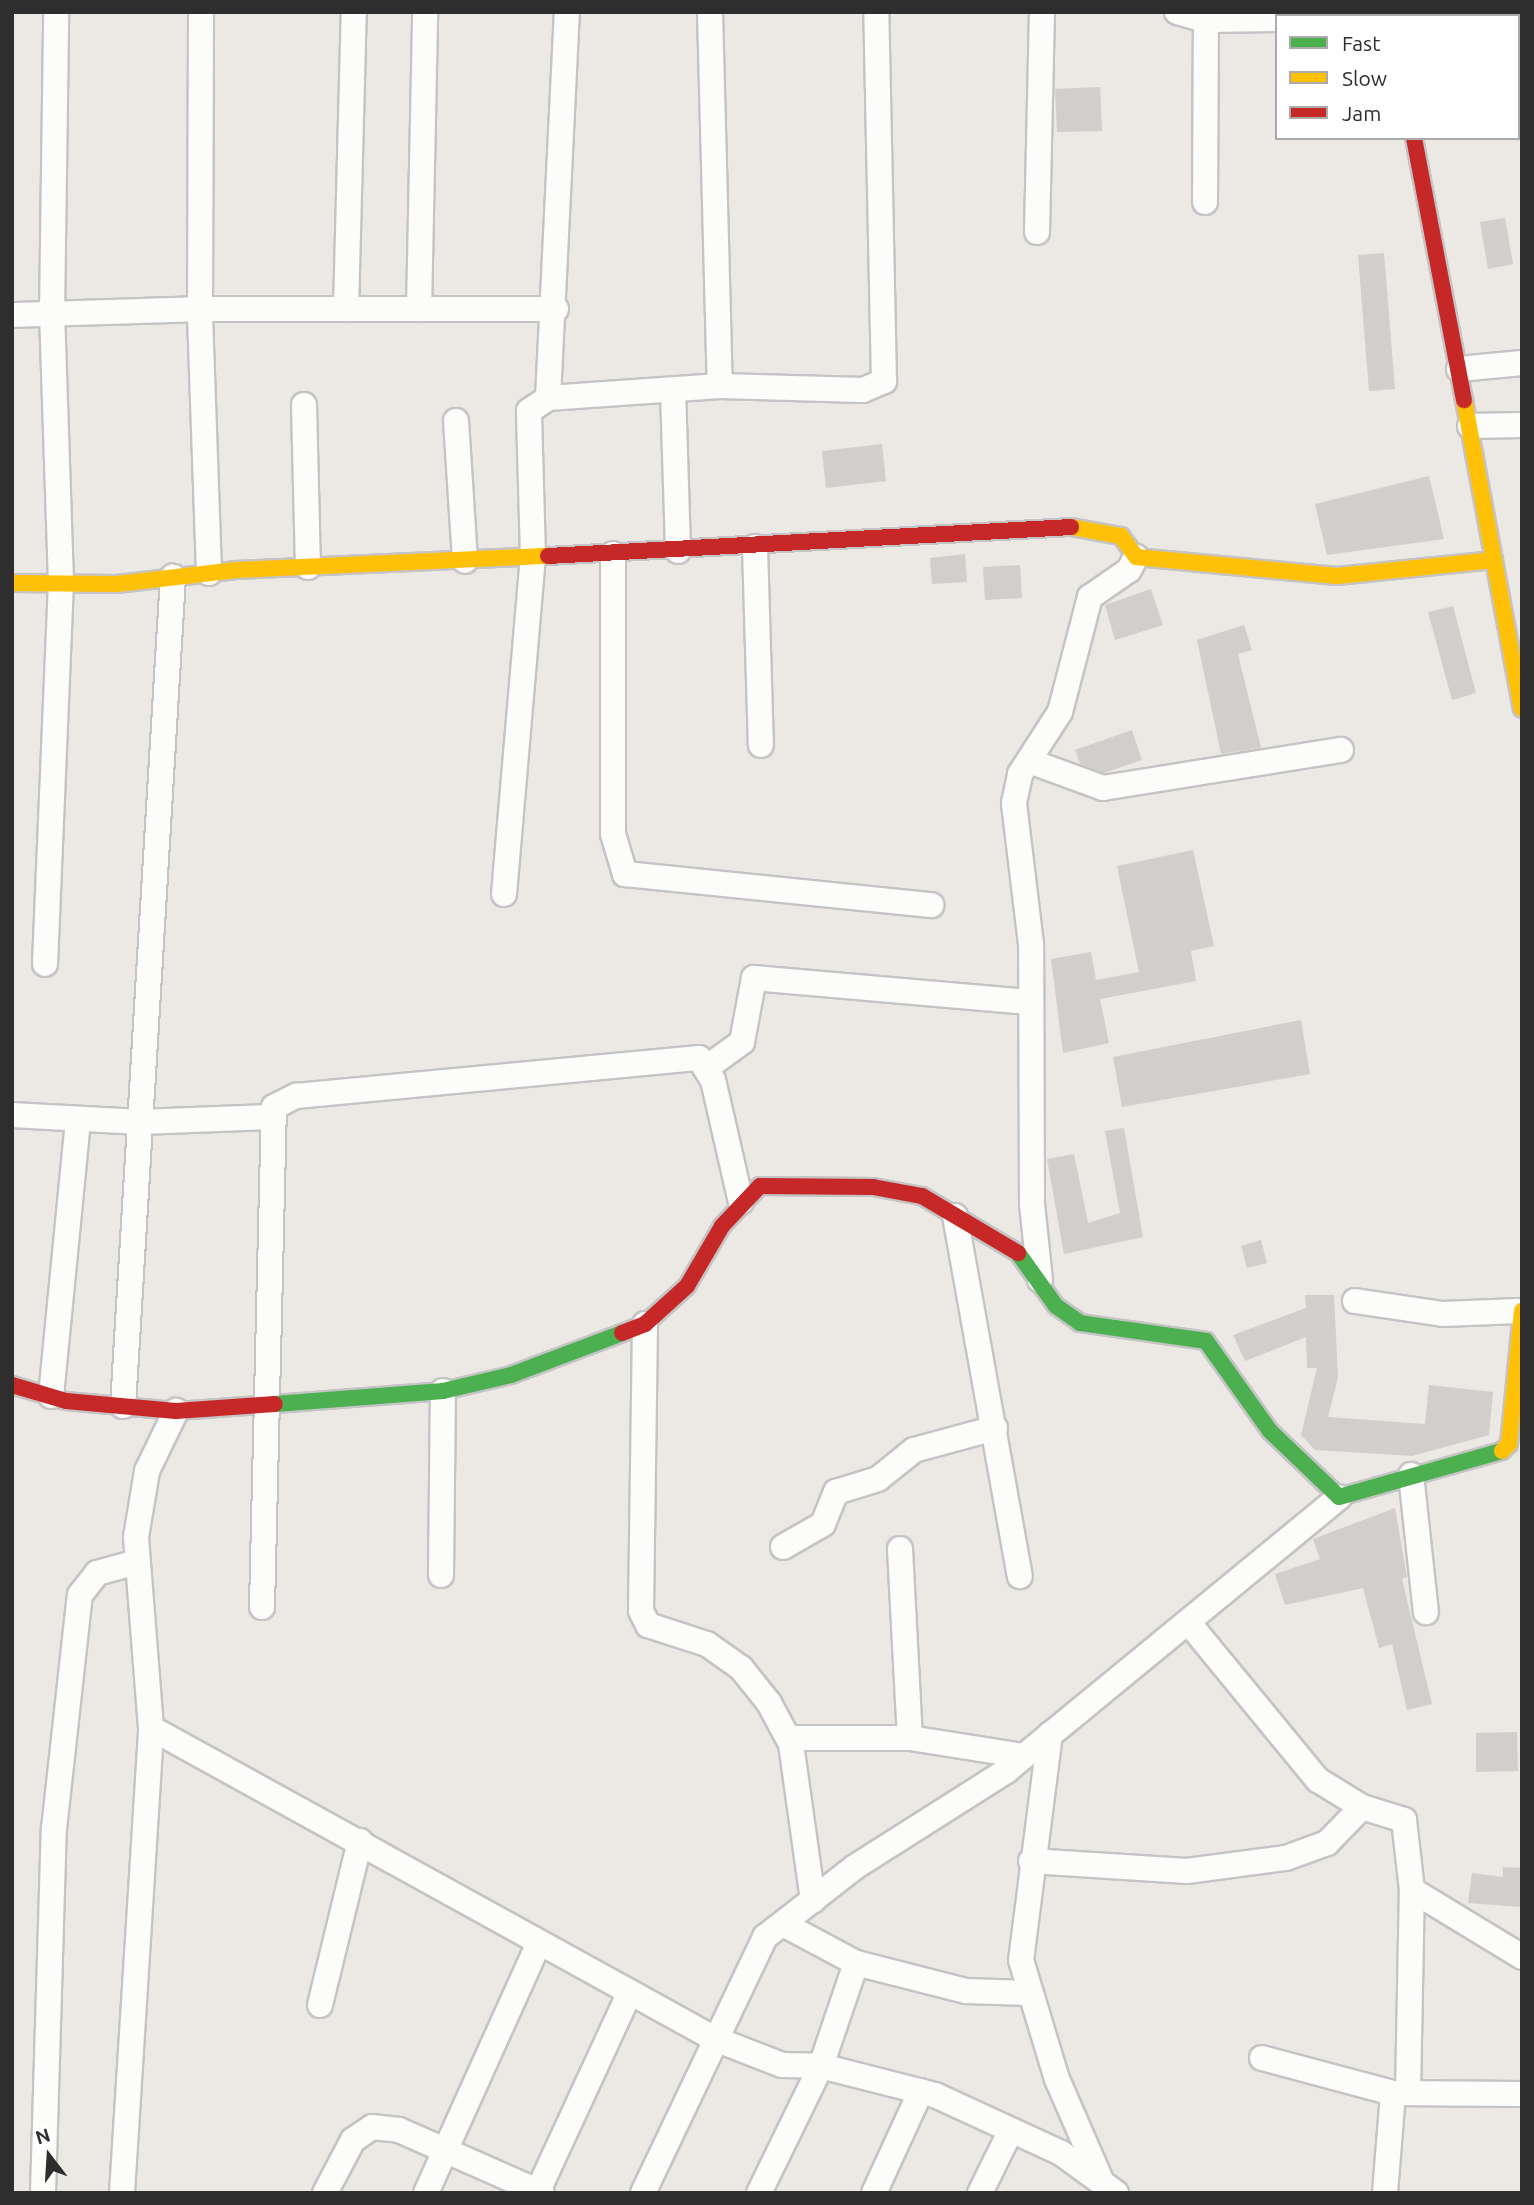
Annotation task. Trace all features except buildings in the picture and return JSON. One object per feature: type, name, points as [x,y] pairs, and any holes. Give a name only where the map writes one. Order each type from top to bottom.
[{"type":"main road","points":[[1414,140],[1494,560],[1514,623],[1522,709]]},
{"type":"main road","points":[[12,583],[173,578],[209,573],[755,547],[1080,527],[1121,536],[1136,557],[1337,576],[1494,560]]},
{"type":"main road","points":[[12,1385],[51,1396],[176,1410],[443,1391],[511,1375],[645,1324],[687,1286],[741,1202],[760,1186],[780,1182],[873,1187],[922,1196],[1019,1254],[1041,1288],[1080,1323],[1206,1341],[1270,1431],[1317,1482],[1339,1497],[1500,1452],[1509,1444],[1520,1311]]},
{"type":"street","points":[[45,964],[61,583],[52,314],[56,12]]},
{"type":"street","points":[[201,12],[200,309],[209,573]]},
{"type":"street","points":[[346,309],[354,12]]},
{"type":"street","points":[[419,309],[425,12]]},
{"type":"street","points":[[558,12],[585,12]]},
{"type":"street","points":[[710,12],[720,386]]},
{"type":"street","points":[[504,894],[533,557],[529,411],[548,398],[720,386],[863,390],[884,381],[876,12]]},
{"type":"street","points":[[1037,232],[1042,12]]},
{"type":"street","points":[[1177,12],[1275,19]]},
{"type":"street","points":[[548,398],[556,309],[568,13]]},
{"type":"street","points":[[1205,16],[1205,202]]},
{"type":"street","points":[[12,315],[200,309],[556,309]]},
{"type":"street","points":[[1459,369],[1522,363]]},
{"type":"street","points":[[673,390],[678,551]]},
{"type":"street","points":[[304,405],[308,568]]},
{"type":"street","points":[[456,421],[465,561]]},
{"type":"street","points":[[1470,426],[1522,425]]},
{"type":"street","points":[[755,547],[761,745]]},
{"type":"street","points":[[613,554],[613,834],[625,874],[931,905]]},
{"type":"street","points":[[1041,1288],[1032,1204],[1031,944],[1014,803],[1029,761],[1060,712],[1090,597],[1129,570],[1136,557]]},
{"type":"street","points":[[123,1406],[173,578]]},
{"type":"street","points":[[1029,761],[1103,788],[1341,750]]},
{"type":"street","points":[[709,1066],[742,1042],[754,978],[1031,1002]]},
{"type":"street","points":[[262,1607],[268,1404],[270,1117],[274,1107],[296,1096],[685,1057],[709,1066]]},
{"type":"street","points":[[709,1066],[741,1202]]},
{"type":"street","points":[[12,1115],[141,1122],[270,1117]]},
{"type":"street","points":[[51,1396],[78,1120]]},
{"type":"street","points":[[955,1216],[1020,1576]]},
{"type":"street","points":[[1355,1301],[1443,1314],[1520,1311]]},
{"type":"street","points":[[645,1324],[640,1611],[648,1625],[707,1644],[741,1668],[789,1738],[813,1900]]},
{"type":"street","points":[[441,1575],[443,1391]]},
{"type":"street","points":[[122,2193],[151,1728],[137,1562],[147,1471],[176,1410]]},
{"type":"street","points":[[783,1547],[823,1524],[836,1492],[878,1479],[914,1450],[995,1428]]},
{"type":"street","points":[[1411,1475],[1426,1612]]},
{"type":"street","points":[[643,2193],[753,1951],[813,1900],[1024,1756],[1339,1497]]},
{"type":"street","points":[[900,1549],[911,1738]]},
{"type":"street","points":[[43,2193],[54,1829],[80,1595],[97,1573],[137,1562]]},
{"type":"street","points":[[1188,1622],[1266,1710],[1309,1771],[1362,1807],[1404,1820],[1412,1890],[1401,2093],[1385,2193]]},
{"type":"street","points":[[151,1728],[360,1841],[538,1945],[715,2039],[782,2065],[821,2066],[921,2091],[1011,2130],[1108,2185]]},
{"type":"street","points":[[1050,1734],[1020,1933],[1029,1993],[1108,2185]]},
{"type":"street","points":[[789,1738],[911,1738],[1024,1756]]},
{"type":"street","points":[[1031,1861],[1187,1871],[1286,1858],[1327,1843],[1362,1807]]},
{"type":"street","points":[[320,2005],[360,1841]]},
{"type":"street","points":[[1412,1890],[1522,1957]]},
{"type":"street","points":[[783,1924],[856,1963],[966,1991],[1029,1993]]},
{"type":"street","points":[[426,2193],[538,1945]]},
{"type":"street","points":[[759,2193],[821,2066],[856,1963]]},
{"type":"street","points":[[325,2193],[360,2130],[399,2130],[539,2192],[629,1994]]},
{"type":"street","points":[[1262,2058],[1401,2093],[1522,2094]]},
{"type":"street","points":[[873,2193],[921,2091]]},
{"type":"street","points":[[980,2193],[1011,2130]]},
{"type":"traffic: fast","points":[[1018,1253],[1056,1306],[1080,1323],[1206,1341],[1270,1431],[1339,1497],[1502,1451]]},
{"type":"traffic: fast","points":[[275,1404],[443,1391],[511,1375],[622,1333]]},
{"type":"traffic: slow","points":[[1464,400],[1522,709]]},
{"type":"traffic: slow","points":[[1071,527],[1121,536],[1136,557],[1337,576],[1494,560]]},
{"type":"traffic: slow","points":[[12,583],[117,584],[236,570],[548,556]]},
{"type":"traffic: slow","points":[[1502,1451],[1509,1444],[1522,1311]]},
{"type":"traffic: jam","points":[[1414,140],[1464,400]]},
{"type":"traffic: jam","points":[[548,556],[1071,527]]},
{"type":"traffic: jam","points":[[622,1333],[645,1324],[687,1286],[722,1226],[760,1186],[873,1187],[922,1196],[1018,1253]]},
{"type":"traffic: jam","points":[[12,1385],[66,1401],[176,1411],[275,1404]]}]
